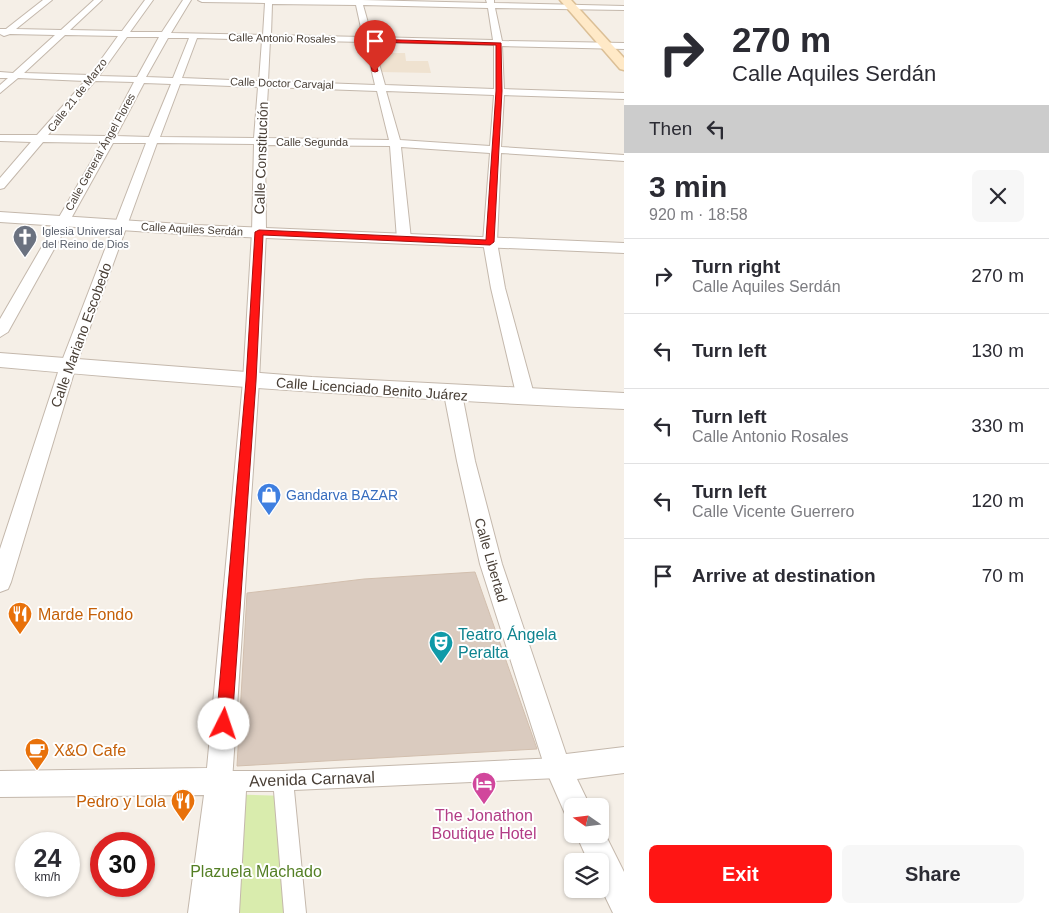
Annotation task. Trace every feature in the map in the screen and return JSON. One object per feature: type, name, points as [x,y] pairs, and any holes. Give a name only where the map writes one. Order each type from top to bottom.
[{"type":"main road","points":[[574,4],[589,26],[624,66]]},
{"type":"main road","points":[[574,4],[623,47]]},
{"type":"main road","points":[[589,26],[601,26]]},
{"type":"street","points":[[2,33],[48,0]]},
{"type":"street","points":[[0,90],[98,0]]},
{"type":"street","name":"Calle 21 de Marzo","points":[[0,185],[41,140],[92,77],[149,0]]},
{"type":"street","name":"Calle General Ángel Flores","points":[[0,332],[109,140],[140,79],[187,0]]},
{"type":"street","points":[[202,0],[574,4],[624,8]]},
{"type":"street","name":"Calle Constitución","points":[[203,913],[228,781],[259,232],[260,142],[268,1]]},
{"type":"street","points":[[358,2],[395,143],[404,240]]},
{"type":"street","points":[[491,3],[498,43],[499,91],[490,242],[498,288],[526,398]]},
{"type":"street","name":"Calle Antonio Rosales","points":[[2,33],[123,34],[623,47]]},
{"type":"street","name":"Calle Mariano Escobedo","points":[[0,582],[68,366],[194,36]]},
{"type":"street","name":"Calle Doctor Carvajal","points":[[0,75],[379,86],[624,96]]},
{"type":"street","name":"Calle Segunda","points":[[0,138],[395,143],[624,158]]},
{"type":"street","name":"Calle Aquiles Serdán","points":[[0,217],[404,240],[624,248]]},
{"type":"street","name":"Calle Licenciado Benito Juárez","points":[[0,360],[251,381],[526,398],[624,401]]},
{"type":"street","name":"Calle Libertad","points":[[453,394],[466,461],[491,564],[558,768],[572,798]]},
{"type":"street","name":"Avenida Carnaval","points":[[0,784],[283,781],[558,768],[624,760]]},
{"type":"street","points":[[228,781],[228,913]]},
{"type":"street","points":[[283,781],[295,913]]},
{"type":"street","points":[[594,843],[624,903]]},
{"type":"shaded area","points":[[378,53],[405,53],[406,61],[428,61],[431,73],[380,72]]},
{"type":"green space","name":"Plazuela Machado","points":[[221,794],[288,796],[305,913],[210,913]]},
{"type":"building","points":[[475,572],[537,749],[237,766],[247,593],[364,579]]},
{"type":"place","name":"Iglesia Universal del Reino de Dios","points":[[25,258]]},
{"type":"place","name":"Gandarva BAZAR","points":[[269,516]]},
{"type":"place","name":"Marde Fondo","points":[[20,635]]},
{"type":"place","name":"Teatro Ángela Peralta","points":[[441,664]]},
{"type":"place","name":"X&O Cafe","points":[[37,771]]},
{"type":"place","name":"The Jonathon Boutique Hotel","points":[[484,805]]},
{"type":"place","name":"Pedro y Lola","points":[[183,822]]},
{"type":"route","points":[[224,724],[251,381],[253,308],[259,232],[404,240],[490,242],[499,91],[498,43],[367,40],[375,71]]}]
